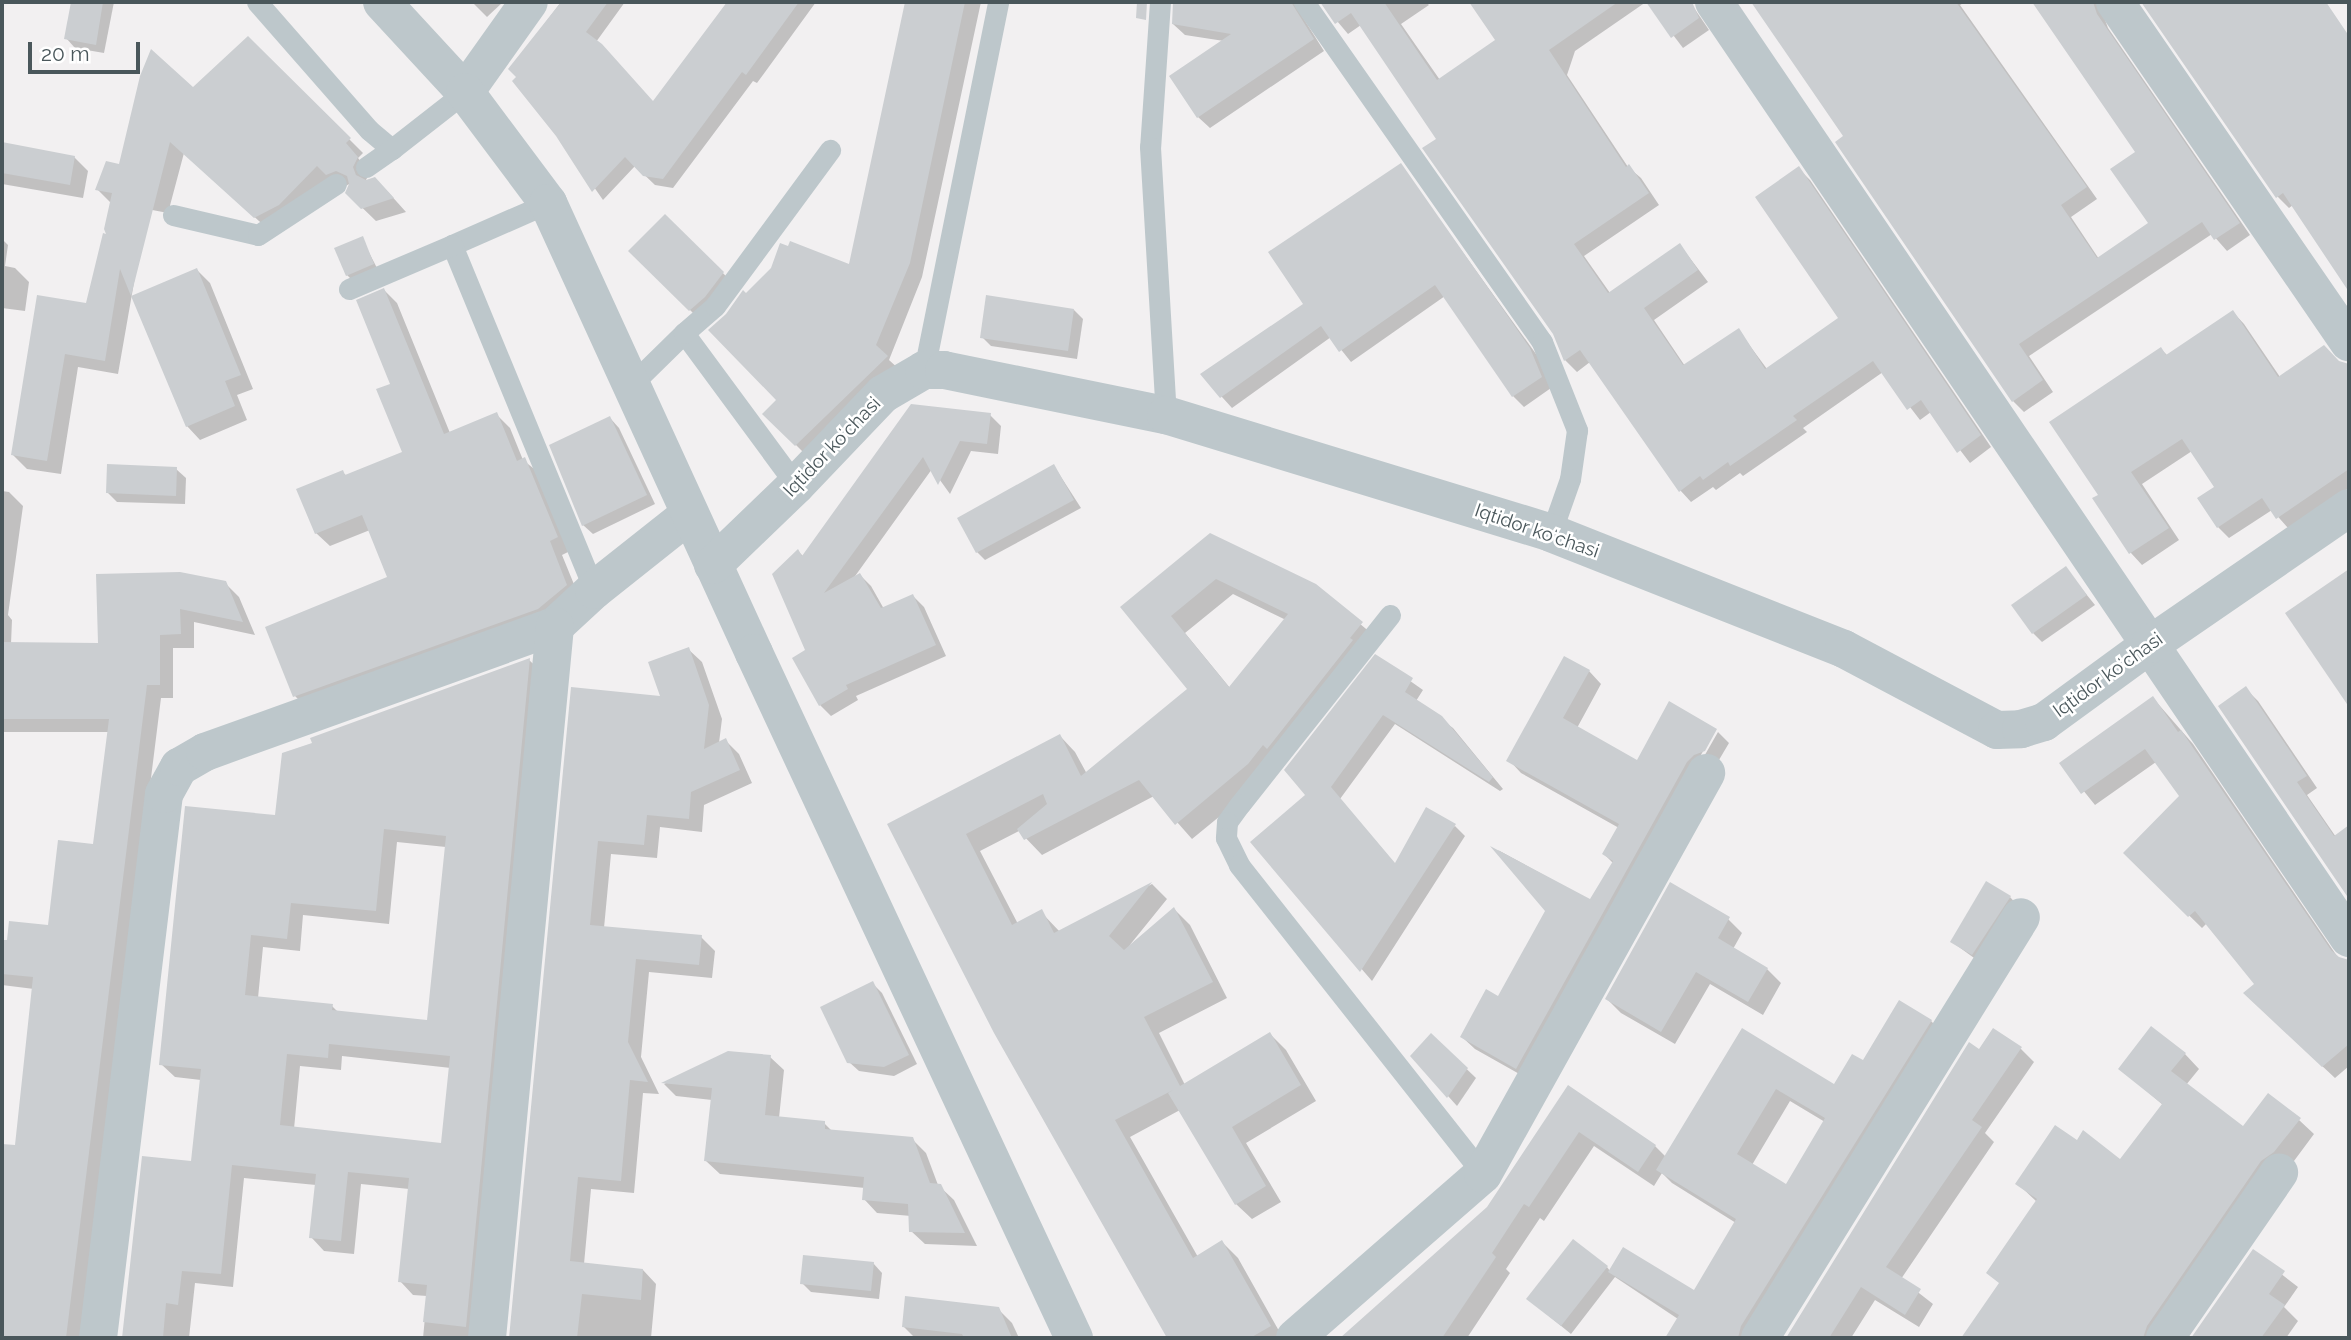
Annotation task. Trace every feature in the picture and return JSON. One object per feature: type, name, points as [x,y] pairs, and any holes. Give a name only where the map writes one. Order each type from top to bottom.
[{"type":"street","points":[[382,2],[465,92],[548,203],[633,383],[713,565],[1074,1338]]},
{"type":"street","points":[[465,92],[529,2]]},
{"type":"street","points":[[1713,2],[2349,938]]},
{"type":"street","points":[[2115,2],[2349,342]]},
{"type":"street","name":"Iqtidor koʻchasi","points":[[713,565],[796,485],[883,394],[924,370],[944,370],[1166,415],[1551,533],[1844,649],[1997,730],[2021,729],[2044,722],[2151,644],[2349,508]]},
{"type":"street","points":[[98,1338],[164,794],[179,766],[205,752],[555,626],[594,590],[690,514]]},
{"type":"street","points":[[487,1338],[555,626]]},
{"type":"street","points":[[1294,1338],[1483,1174],[1706,773]]},
{"type":"street","points":[[1760,1338],[2021,917]]},
{"type":"street","points":[[2165,1338],[2279,1173]]},
{"type":"lane","points":[[257,2],[369,130],[392,149]]},
{"type":"lane","points":[[924,370],[998,2]]},
{"type":"lane","points":[[1160,2],[1150,147],[1166,415]]},
{"type":"lane","points":[[1304,2],[1542,342],[1577,430],[1570,479],[1551,533]]},
{"type":"lane","points":[[366,167],[465,92]]},
{"type":"lane","points":[[633,383],[715,306],[830,150]]},
{"type":"lane","points":[[173,215],[258,235],[336,184]]},
{"type":"lane","points":[[349,289],[548,203]]},
{"type":"lane","points":[[452,245],[594,590]]},
{"type":"lane","points":[[684,333],[796,485]]},
{"type":"lane","points":[[1390,615],[1240,804],[1227,822],[1226,838],[1239,865],[1483,1174]]},
{"type":"building","points":[[71,2],[103,2],[96,45],[64,39]]},
{"type":"building","points":[[561,2],[608,2],[586,32],[602,44],[653,101],[727,2],[799,2],[746,75],[742,72],[663,179],[643,176],[625,157],[592,192],[556,136],[512,81],[516,77],[508,69]]},
{"type":"building","points":[[905,2],[965,2],[910,263],[876,345],[888,356],[795,446],[762,414],[776,400],[708,330],[726,314],[743,290],[746,293],[771,268],[780,243],[788,246],[790,241],[849,264]]},
{"type":"building","points":[[1137,2],[1147,2],[1146,20],[1136,18]]},
{"type":"building","points":[[1173,2],[1291,2],[1314,39],[1197,118],[1169,76],[1231,34],[1172,24]]},
{"type":"building","points":[[1320,2],[1384,2],[1437,80],[1495,40],[1469,2],[1618,2],[1549,50],[1626,167],[1629,164],[1649,193],[1574,244],[1608,293],[1680,243],[1698,270],[1644,308],[1683,365],[1739,328],[1765,369],[1838,318],[1755,197],[1799,166],[1981,435],[1957,453],[1921,400],[1907,410],[1873,361],[1793,416],[1797,420],[1730,466],[1728,462],[1703,480],[1700,476],[1679,492],[1580,350],[1564,361],[1553,334],[1422,148],[1436,139],[1351,13],[1335,24]]},
{"type":"building","points":[[1646,2],[1692,2],[1699,18],[1671,38]]},
{"type":"building","points":[[1751,2],[1956,2],[2087,187],[2061,205],[2097,258],[2148,223],[2110,169],[2135,152],[2032,2],[2093,2],[2097,14],[2240,223],[2214,240],[2202,222],[2019,344],[2043,380],[2012,402],[1835,142],[1843,136]]},
{"type":"building","points":[[2141,2],[2326,2],[2349,36],[2349,292],[2283,193],[2276,198]]},
{"type":"building","points":[[248,36],[351,138],[346,143],[358,157],[353,167],[356,175],[366,180],[375,177],[394,198],[361,209],[345,193],[349,184],[347,176],[336,171],[326,175],[317,166],[279,205],[254,218],[170,142],[131,296],[120,269],[105,361],[65,354],[47,461],[11,455],[37,295],[86,303],[103,233],[106,234],[104,229],[112,193],[95,190],[106,161],[119,164],[140,76],[151,49],[193,87]]},
{"type":"building","points":[[2,142],[75,156],[70,185],[2,173]]},
{"type":"building","points":[[1401,163],[1530,348],[1542,377],[1512,397],[1435,285],[1339,352],[1321,326],[1220,398],[1200,374],[1303,304],[1268,252]]},
{"type":"building","points":[[665,214],[724,272],[705,297],[689,311],[628,251]]},
{"type":"building","points":[[363,236],[374,264],[346,276],[334,248]]},
{"type":"building","points":[[197,268],[241,375],[225,381],[235,406],[186,427],[131,296]]},
{"type":"building","points":[[384,288],[444,434],[497,412],[517,461],[525,457],[558,537],[550,541],[567,585],[538,609],[293,697],[265,627],[387,577],[362,515],[315,534],[296,489],[343,470],[345,475],[402,452],[376,389],[390,384],[356,300]]},
{"type":"building","points":[[986,295],[1074,309],[1068,351],[980,338]]},
{"type":"building","points":[[2233,310],[2278,377],[2324,345],[2339,361],[2349,364],[2349,469],[2276,519],[2262,498],[2217,528],[2197,498],[2214,487],[2182,439],[2131,472],[2169,528],[2129,554],[2092,498],[2098,495],[2049,422],[2161,347],[2166,355]]},
{"type":"building","points":[[911,404],[991,413],[987,444],[960,441],[938,485],[923,457],[824,593],[860,573],[881,608],[913,594],[936,645],[846,685],[848,689],[819,706],[792,658],[805,650],[772,574],[798,549],[802,556]]},
{"type":"building","points":[[610,416],[647,495],[582,526],[549,445]]},
{"type":"building","points":[[107,464],[177,467],[176,496],[106,493]]},
{"type":"building","points":[[1054,464],[1074,500],[976,553],[957,518]]},
{"type":"building","points":[[1210,533],[1316,584],[1363,622],[1350,638],[1353,640],[1267,749],[1263,745],[1248,764],[1175,825],[1139,780],[1024,840],[1017,829],[1047,804],[1043,794],[966,834],[1012,925],[1042,909],[1054,933],[1152,882],[1109,936],[1124,950],[1174,907],[1213,982],[1144,1017],[1180,1086],[1270,1032],[1301,1085],[1232,1127],[1266,1186],[1235,1205],[1168,1093],[1173,1090],[1115,1120],[1193,1258],[1222,1240],[1271,1326],[1250,1338],[1167,1338],[994,1033],[887,824],[1060,734],[1081,776],[1187,689],[1120,607]],"holes":[[[1216,579],[1288,614],[1229,687],[1171,616]]]},
{"type":"building","points":[[2066,566],[2087,595],[2032,634],[2011,605]]},
{"type":"building","points":[[2349,569],[2349,707],[2285,613]]},
{"type":"building","points":[[180,572],[226,581],[243,622],[180,609],[181,634],[160,635],[160,685],[147,685],[66,1338],[7,1338],[2,1335],[2,1144],[15,1145],[33,977],[2,974],[2,940],[7,940],[9,921],[48,925],[58,840],[93,844],[109,719],[2,719],[2,642],[98,643],[96,574]]},
{"type":"building","points":[[689,647],[709,705],[704,749],[726,738],[740,770],[691,792],[689,819],[647,815],[644,845],[598,841],[590,925],[702,935],[699,965],[636,959],[628,1042],[648,1082],[630,1080],[621,1181],[578,1177],[570,1261],[643,1269],[641,1300],[582,1294],[577,1338],[509,1338],[571,687],[660,696],[648,662]]},
{"type":"building","points":[[1375,654],[1413,678],[1405,692],[1442,716],[1493,777],[1489,782],[1383,715],[1331,787],[1395,863],[1426,807],[1456,824],[1360,972],[1250,842],[1305,795],[1284,770]]},
{"type":"building","points":[[1564,656],[1590,670],[1563,718],[1637,760],[1669,701],[1717,729],[1705,751],[1694,755],[1687,762],[1516,1069],[1460,1037],[1486,989],[1498,996],[1545,911],[1490,846],[1590,899],[1613,861],[1602,854],[1619,824],[1506,761]]},
{"type":"building","points":[[530,658],[466,1327],[423,1322],[427,1285],[398,1282],[409,1178],[348,1172],[341,1241],[309,1238],[316,1174],[232,1165],[221,1274],[182,1271],[178,1305],[166,1303],[163,1338],[122,1338],[142,1156],[191,1161],[201,1069],[159,1065],[185,806],[275,815],[282,753],[312,743],[310,738]],"holes":[[[384,829],[446,836],[427,1020],[332,1010],[333,1004],[245,995],[251,935],[287,939],[291,903],[376,911]],[[329,1044],[450,1056],[441,1143],[280,1125],[287,1054],[328,1058]]]},
{"type":"building","points":[[2246,686],[2307,776],[2297,782],[2334,836],[2349,825],[2349,899],[2218,706]]},
{"type":"building","points":[[2153,696],[2178,732],[2181,730],[2331,950],[2339,957],[2349,960],[2349,1044],[2322,1067],[2243,993],[2254,984],[2195,911],[2188,917],[2123,853],[2179,796],[2145,749],[2081,794],[2059,763]]},
{"type":"building","points":[[1986,881],[2011,896],[1972,955],[1950,942]]},
{"type":"building","points":[[1670,882],[1730,917],[1718,938],[1768,968],[1748,1002],[1696,972],[1661,1032],[1605,999]]},
{"type":"building","points":[[873,981],[909,1055],[884,1067],[847,1063],[820,1007]]},
{"type":"building","points":[[1899,1000],[1932,1020],[1741,1326],[1738,1338],[1665,1338],[1679,1315],[1608,1272],[1623,1247],[1694,1290],[1736,1219],[1656,1170],[1742,1028],[1834,1084],[1852,1054],[1863,1060]],"holes":[[[1776,1089],[1825,1118],[1786,1184],[1737,1154]]]},
{"type":"building","points":[[2151,1026],[2186,1053],[2171,1071],[2243,1126],[2268,1093],[2301,1118],[2274,1152],[2261,1161],[2147,1326],[2143,1338],[1961,1338],[1999,1283],[1986,1273],[2037,1199],[2015,1184],[2055,1125],[2077,1140],[2083,1130],[2120,1159],[2162,1104],[2118,1069]]},
{"type":"building","points":[[1993,1028],[2022,1047],[1972,1120],[1982,1127],[1886,1267],[1921,1289],[1905,1315],[1861,1287],[1829,1338],[1786,1338],[1969,1042],[1979,1049]]},
{"type":"building","points":[[1431,1033],[1468,1068],[1447,1098],[1410,1056]]},
{"type":"building","points":[[728,1051],[771,1055],[765,1115],[825,1121],[825,1129],[913,1137],[930,1183],[941,1184],[965,1233],[909,1232],[908,1204],[862,1200],[864,1177],[704,1161],[712,1088],[661,1083]]},
{"type":"building","points":[[1568,1085],[1656,1145],[1638,1172],[1579,1132],[1529,1207],[1524,1204],[1492,1253],[1496,1257],[1442,1338],[1340,1338],[1487,1207]]},
{"type":"building","points":[[1573,1239],[1608,1266],[1561,1326],[1526,1299]]},
{"type":"building","points":[[2253,1249],[2285,1271],[2269,1294],[2285,1305],[2261,1338],[2191,1338]]},
{"type":"building","points":[[803,1255],[874,1262],[871,1291],[800,1284]]},
{"type":"building","points":[[905,1296],[999,1307],[1012,1338],[964,1338],[962,1334],[902,1327]]}]
